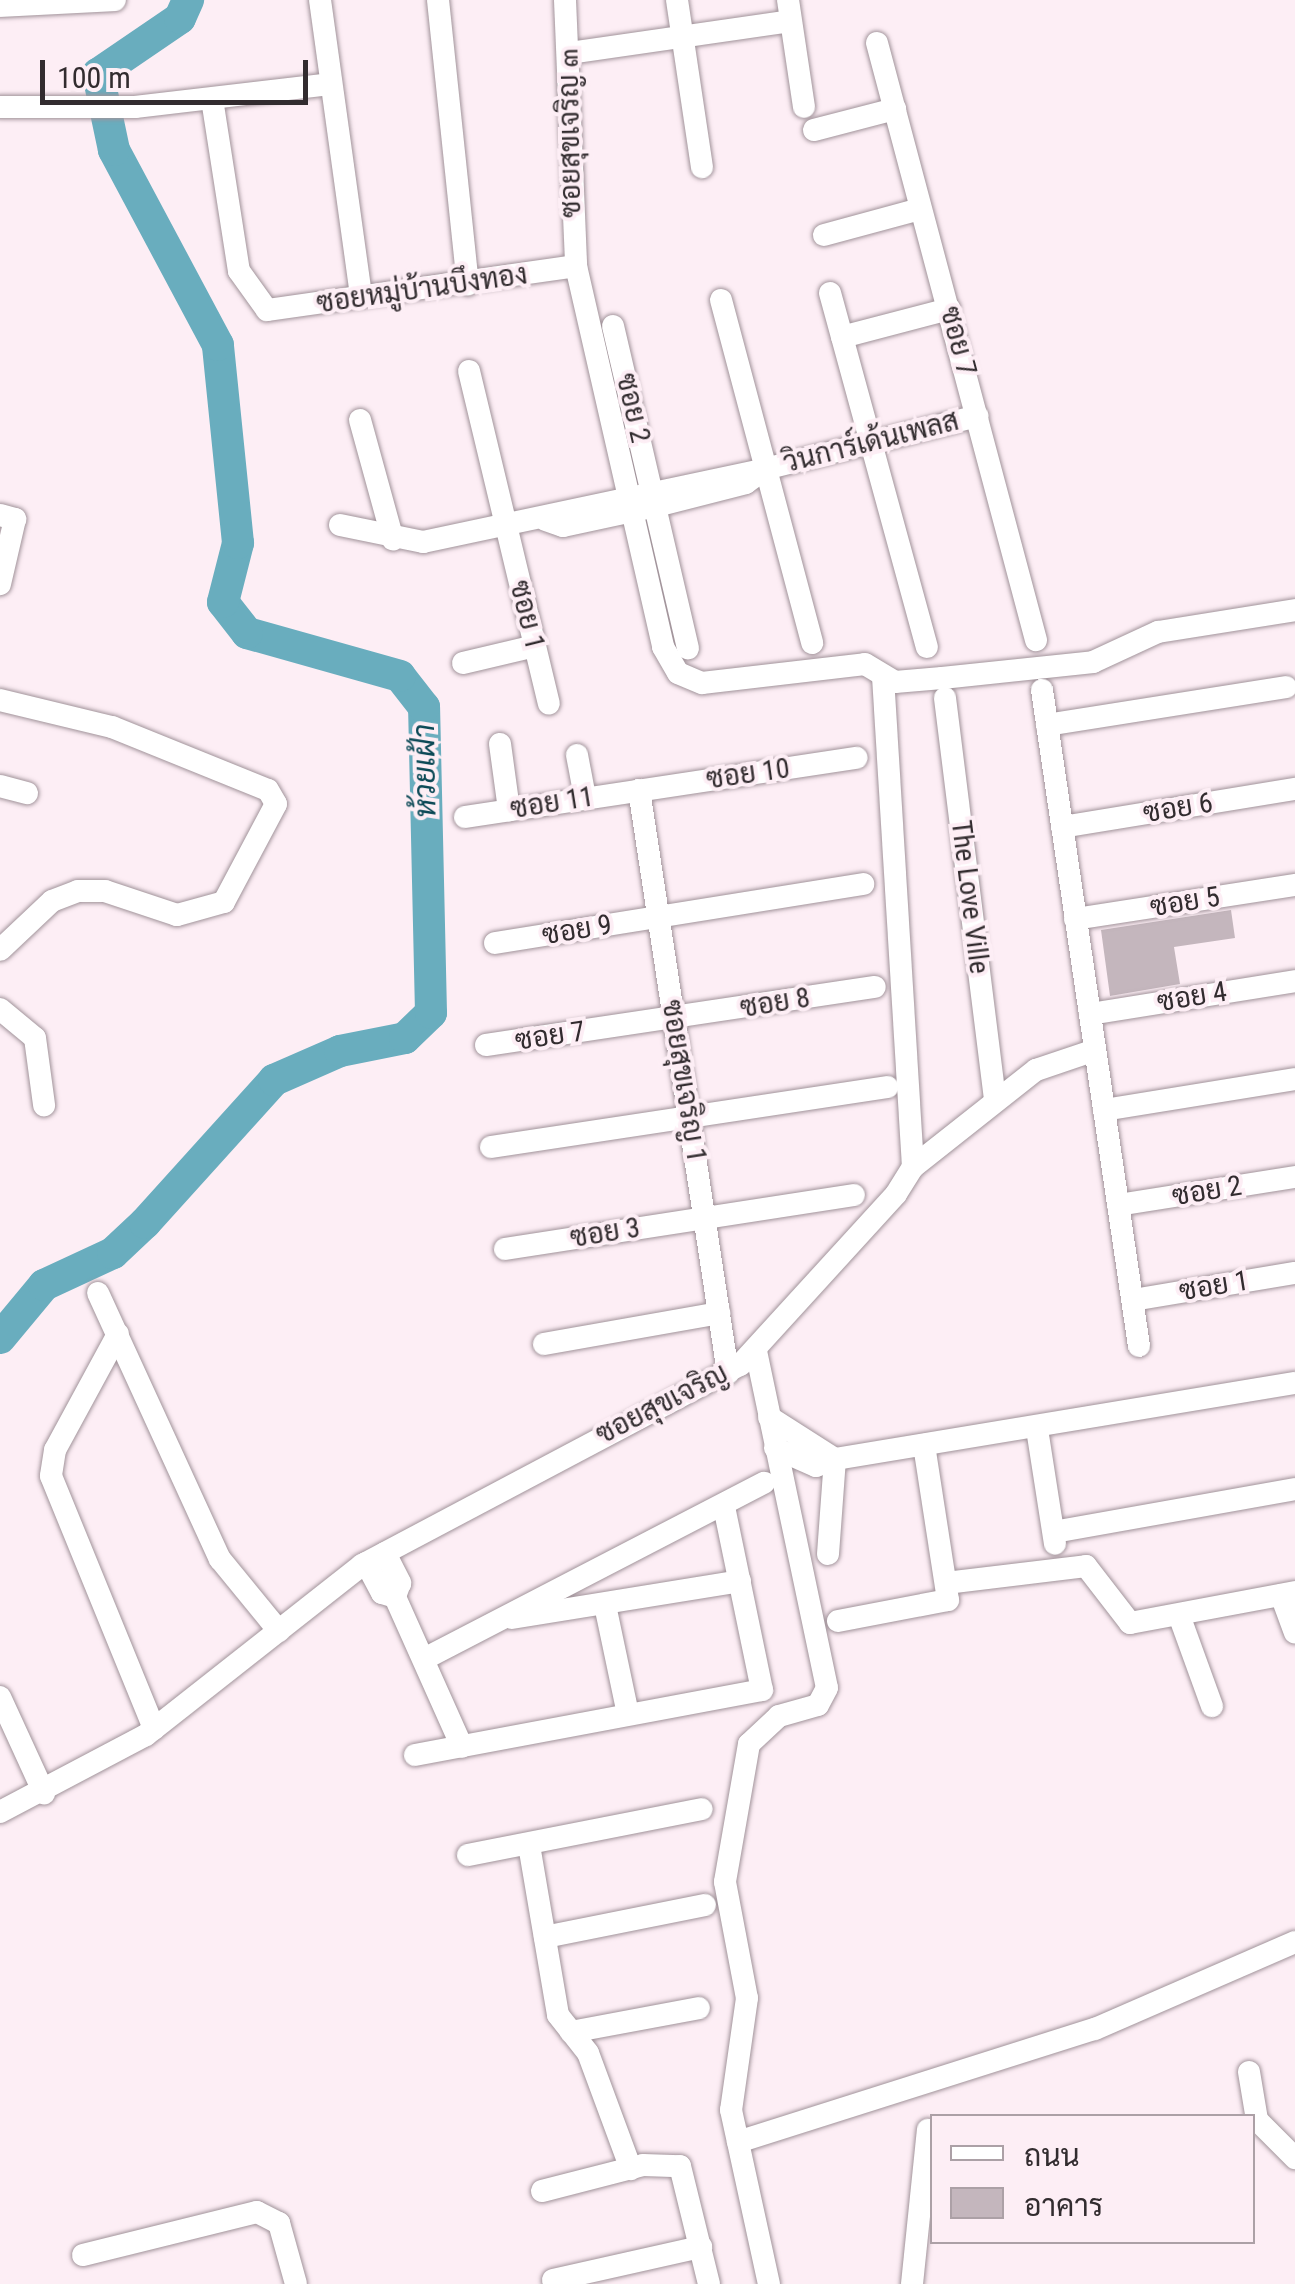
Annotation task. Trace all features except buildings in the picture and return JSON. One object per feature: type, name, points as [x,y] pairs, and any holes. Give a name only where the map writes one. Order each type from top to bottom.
[{"type":"street","points":[[0,6],[115,0]]},
{"type":"street","points":[[320,0],[361,297]]},
{"type":"street","points":[[438,0],[468,284]]},
{"type":"street","name":"ซอยสุขเจริญ ๓","points":[[565,0],[576,266],[630,504],[678,672],[702,683],[865,664],[882,678],[1093,662],[1158,632],[1295,610]]},
{"type":"street","points":[[678,0],[702,167]]},
{"type":"street","points":[[569,53],[683,36],[789,11],[804,108]]},
{"type":"street","name":"ซอย 7","points":[[877,43],[1036,640]]},
{"type":"street","points":[[0,107],[135,108],[330,84]]},
{"type":"street","name":"ซอยหมู่บ้านบึงทอง","points":[[212,98],[239,270],[267,310],[576,266]]},
{"type":"street","points":[[814,130],[895,109]]},
{"type":"street","points":[[824,234],[920,210]]},
{"type":"street","points":[[830,292],[927,647]]},
{"type":"street","points":[[721,300],[812,643]]},
{"type":"street","points":[[842,337],[949,309]]},
{"type":"street","name":"ซอย 2","points":[[614,326],[654,498]]},
{"type":"street","points":[[470,371],[506,528]]},
{"type":"street","name":"วินการ์เด้นเพลส","points":[[393,540],[506,528],[630,504],[978,416]]},
{"type":"street","points":[[360,420],[393,540]]},
{"type":"street","points":[[654,498],[688,648]]},
{"type":"street","points":[[0,515],[15,519],[1,575]]},
{"type":"street","points":[[340,525],[393,540]]},
{"type":"street","name":"ซอย 1","points":[[506,528],[549,703]]},
{"type":"street","points":[[463,662],[535,646]]},
{"type":"street","points":[[882,678],[913,1167]]},
{"type":"street","points":[[1047,724],[1286,687]]},
{"type":"street","points":[[1042,690],[1140,1346]]},
{"type":"street","name":"The Love Ville","points":[[946,698],[1004,1092]]},
{"type":"street","points":[[0,700],[112,726],[268,790],[276,804],[224,902],[177,915],[105,890],[78,892],[52,902],[0,950]]},
{"type":"street","points":[[500,744],[509,810]]},
{"type":"street","points":[[578,754],[585,797]]},
{"type":"street","name":"ซอย 10","points":[[639,790],[856,758]]},
{"type":"street","points":[[0,786],[27,793]]},
{"type":"street","name":"ซอย 6","points":[[1062,827],[1295,788]]},
{"type":"street","name":"ซอย 11","points":[[465,817],[639,790]]},
{"type":"street","name":"ซอยสุขเจริญ 1","points":[[639,790],[728,1373]]},
{"type":"street","points":[[659,918],[863,884]]},
{"type":"street","name":"ซอย 5","points":[[1075,918],[1295,885]]},
{"type":"street","name":"ซอย 9","points":[[495,943],[659,918]]},
{"type":"street","name":"ซอย 4","points":[[1090,1014],[1295,981]]},
{"type":"street","name":"ซอย 8","points":[[674,1019],[875,987]]},
{"type":"street","points":[[0,1009],[35,1038],[44,1105]]},
{"type":"street","name":"ซอย 7","points":[[486,1045],[674,1019]]},
{"type":"street","name":"ซอยสุขเจริญ","points":[[0,1812],[44,1793],[154,1728],[376,1558],[728,1373],[756,1351],[913,1167],[1004,1092],[1094,1050]]},
{"type":"street","points":[[1104,1110],[1295,1079]]},
{"type":"street","points":[[491,1147],[887,1088]]},
{"type":"street","name":"ซอย 2","points":[[1118,1205],[1295,1177]]},
{"type":"street","points":[[704,1217],[854,1196]]},
{"type":"street","name":"ซอย 3","points":[[505,1248],[704,1217]]},
{"type":"street","name":"ซอย 1","points":[[1133,1300],[1295,1273]]},
{"type":"street","points":[[98,1293],[220,1559],[279,1631]]},
{"type":"street","points":[[544,1344],[719,1313]]},
{"type":"street","points":[[118,1334],[55,1450],[51,1476],[154,1728]]},
{"type":"street","points":[[756,1351],[827,1688],[818,1705],[760,1727],[734,1822],[725,1882],[748,1998],[729,2090],[769,2284]]},
{"type":"street","points":[[775,1448],[816,1466],[924,1444],[1037,1429],[1295,1382]]},
{"type":"street","points":[[769,1417],[834,1460]]},
{"type":"street","points":[[1037,1429],[1059,1564]]},
{"type":"street","points":[[838,1621],[948,1600],[924,1444]]},
{"type":"street","points":[[828,1554],[824,1501],[834,1460]]},
{"type":"street","points":[[424,1659],[764,1483]]},
{"type":"street","points":[[1054,1532],[1295,1488]]},
{"type":"street","points":[[415,1755],[762,1690],[724,1507]]},
{"type":"street","points":[[376,1558],[382,1593],[395,1597],[462,1747]]},
{"type":"street","points":[[946,1583],[1059,1564],[1086,1566],[1130,1623],[1288,1594],[1295,1633]]},
{"type":"street","points":[[506,1618],[740,1581]]},
{"type":"street","points":[[605,1605],[628,1714]]},
{"type":"street","points":[[1179,1615],[1212,1706]]},
{"type":"street","points":[[0,1697],[44,1793]]},
{"type":"street","points":[[468,1855],[529,1846],[702,1808]]},
{"type":"street","points":[[529,1846],[558,2015],[571,2032],[631,2170]]},
{"type":"street","points":[[545,1937],[705,1905]]},
{"type":"street","points":[[738,2142],[1096,2028],[1295,1942]]},
{"type":"street","points":[[571,2032],[699,2008]]},
{"type":"street","points":[[1249,2072],[1257,2120],[1295,2158]]},
{"type":"street","points":[[912,2284],[928,2130]]},
{"type":"street","points":[[542,2191],[631,2170],[680,2166],[709,2284]]},
{"type":"street","points":[[83,2255],[257,2212],[279,2223],[296,2284]]},
{"type":"street","points":[[553,2280],[702,2247]]},
{"type":"waterway","name":"ห้วยเฝ้า","points":[[0,1338],[44,1285],[113,1253],[145,1223],[274,1080],[340,1051],[405,1038],[431,1013],[424,707],[400,676],[247,633],[223,602],[238,543],[218,345],[114,150],[98,74],[180,18],[188,0]]}]
